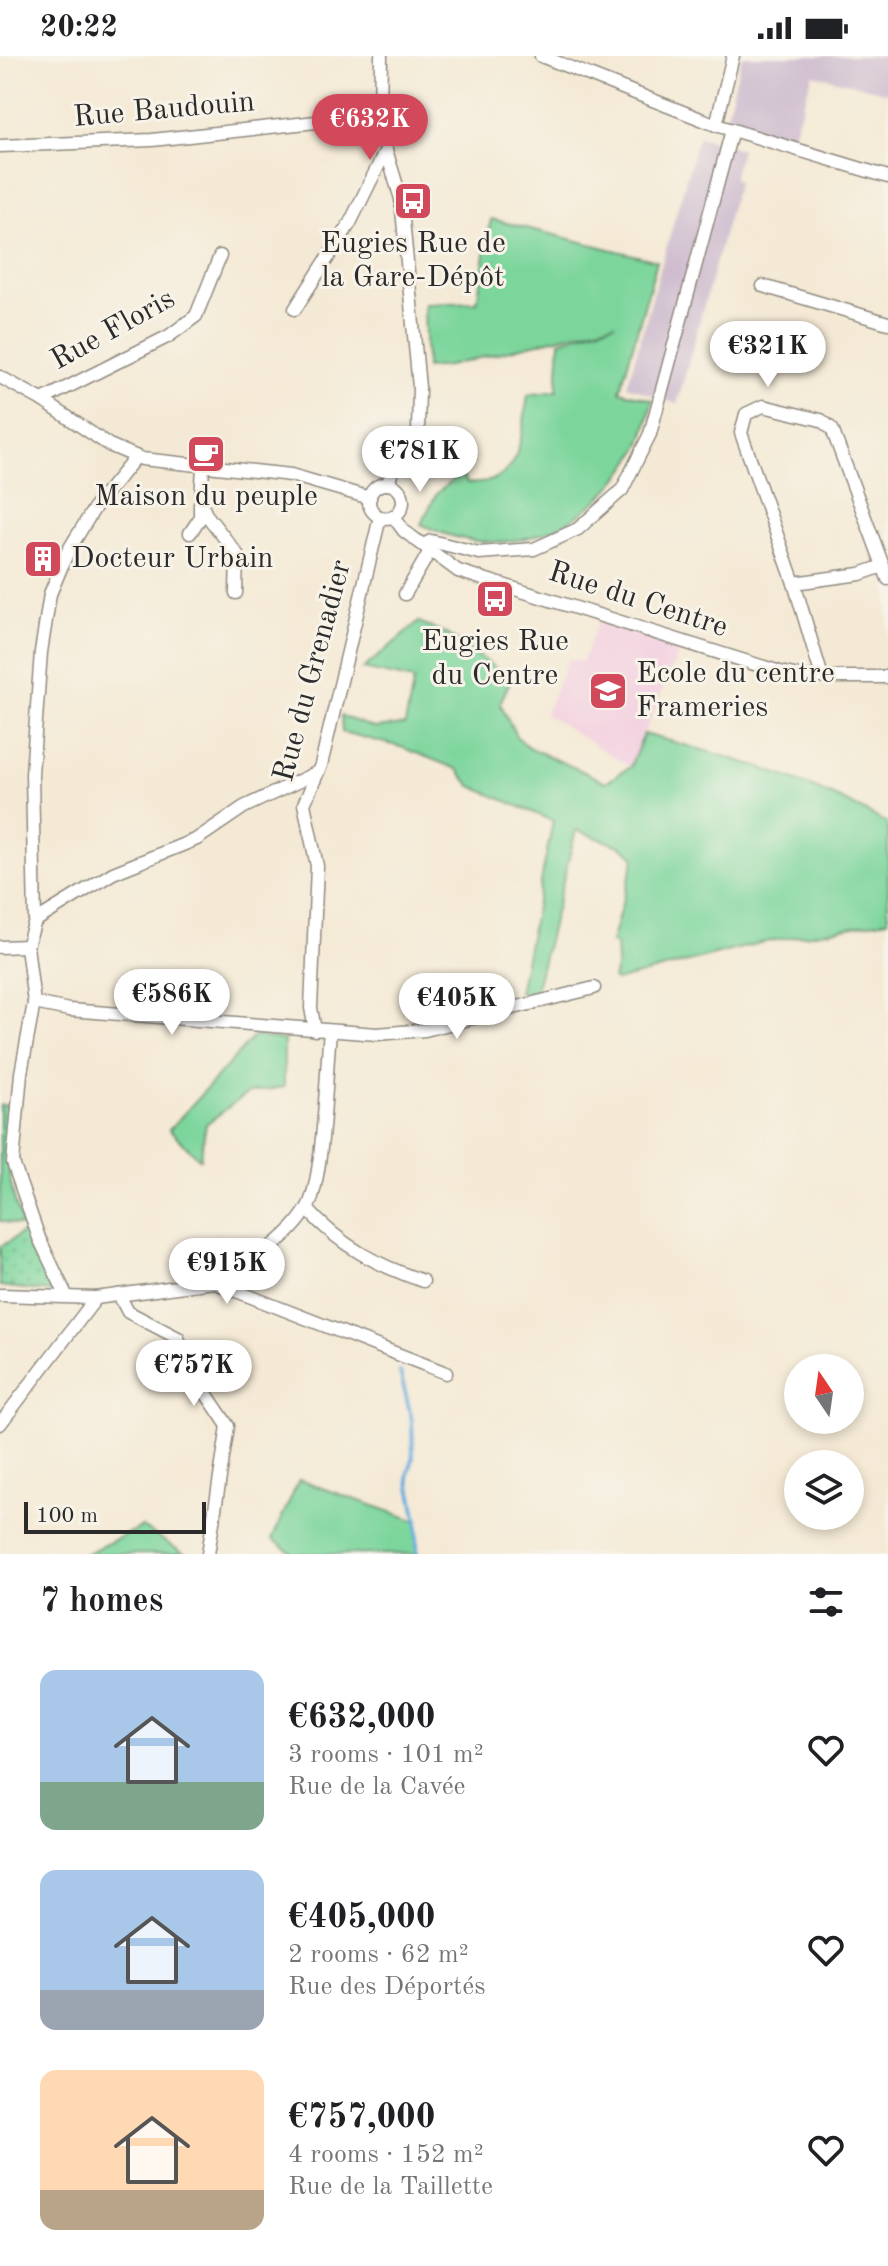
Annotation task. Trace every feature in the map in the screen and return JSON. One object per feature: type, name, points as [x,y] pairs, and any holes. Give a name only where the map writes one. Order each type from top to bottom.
[{"type":"street","points":[[381,56],[380,115],[386,150],[401,199],[419,387],[418,433],[414,446],[393,468],[388,484]]},
{"type":"street","points":[[541,56],[716,125],[888,177]]},
{"type":"street","points":[[716,125],[733,56]]},
{"type":"street","name":"Rue Baudouin","points":[[0,146],[152,140],[380,115]]},
{"type":"street","points":[[405,594],[431,541],[467,551],[494,554],[542,546],[590,521],[622,490],[650,434],[732,130]]},
{"type":"street","points":[[295,309],[350,223],[386,150]]},
{"type":"street","name":"Rue Floris","points":[[42,400],[169,336],[196,316],[220,256]]},
{"type":"street","points":[[763,286],[886,323],[888,306]]},
{"type":"street","points":[[0,377],[42,400],[109,445],[136,457],[291,475],[370,498]]},
{"type":"street","points":[[794,583],[886,573],[832,429],[821,420],[763,406],[746,414],[741,433],[794,583],[822,677]]},
{"type":"street","points":[[66,1295],[39,1238],[13,1163],[21,1073],[34,1003],[27,946],[35,921],[32,774],[41,652],[50,594],[68,551],[95,507],[136,457]]},
{"type":"street","points":[[190,533],[200,518],[203,467]]},
{"type":"street","points":[[388,484],[397,488],[402,496],[402,508],[387,516],[371,508],[370,498],[377,487],[388,484]]},
{"type":"street","points":[[201,500],[205,513],[237,554],[236,593]]},
{"type":"street","name":"Rue du Centre","points":[[387,516],[458,571],[780,672],[822,677],[888,677]]},
{"type":"street","name":"Rue du Grenadier","points":[[315,1030],[311,1008],[317,866],[304,804],[318,772],[387,516]]},
{"type":"street","points":[[35,921],[113,873],[197,839],[244,807],[318,772]]},
{"type":"street","points":[[0,947],[27,946]]},
{"type":"street","points":[[34,1003],[69,1010],[353,1035],[425,1030],[594,988]]},
{"type":"street","points":[[0,1295],[96,1298],[213,1282],[264,1252],[295,1225],[315,1192],[330,1031]]},
{"type":"street","points":[[307,1209],[329,1234],[382,1267],[423,1281]]},
{"type":"street","points":[[213,1282],[446,1373]]},
{"type":"street","points":[[119,1295],[128,1312],[178,1338],[191,1371],[228,1426],[208,1554]]},
{"type":"street","points":[[0,1424],[96,1298]]},
{"type":"shaded area","points":[[742,56],[888,56],[888,93],[813,74],[791,140],[726,119]]},
{"type":"shaded area","points":[[698,137],[741,149],[733,179],[738,181],[677,404],[627,386]]},
{"type":"shaded area","name":"Ecole du centre Frameries","points":[[599,620],[679,651],[630,767],[545,714],[569,658],[582,662]]},
{"type":"green space","points":[[491,219],[657,261],[620,391],[653,400],[636,453],[617,480],[595,502],[570,520],[543,533],[514,540],[484,541],[453,536],[421,524],[437,493],[461,474],[467,483],[485,482],[499,477],[509,468],[520,442],[528,395],[557,391],[560,341],[616,323],[448,366],[426,368],[424,304],[477,302]]},
{"type":"green space","points":[[419,622],[447,634],[511,679],[500,703],[516,736],[528,747],[606,782],[630,767],[644,734],[800,782],[888,824],[888,920],[760,943],[616,981],[613,979],[617,964],[616,944],[611,943],[635,857],[622,847],[576,830],[535,992],[519,992],[553,821],[471,786],[457,769],[401,747],[342,732],[341,716],[374,728],[405,725],[414,680],[363,669]]},
{"type":"green space","points":[[254,1036],[284,1040],[284,1087],[248,1093],[206,1124],[200,1159],[169,1130]]},
{"type":"green space","points":[[0,1105],[10,1106],[8,1167],[23,1226],[0,1221]]},
{"type":"green space","points":[[30,1228],[56,1287],[50,1292],[0,1286],[0,1247]]},
{"type":"green space","points":[[299,1480],[417,1521],[417,1554],[294,1554],[272,1539]]},
{"type":"green space","points":[[142,1527],[185,1554],[85,1554]]},
{"type":"waterway","points":[[400,1372],[412,1420],[413,1458],[408,1476],[417,1521],[417,1554]]},
{"type":"place","name":"Eugies Rue de la Gare-Dépôt","points":[[413,201]]},
{"type":"place","name":"Maison du peuple","points":[[206,454]]},
{"type":"place","name":"Docteur Urbain","points":[[43,559]]},
{"type":"place","name":"Eugies Rue du Centre","points":[[495,599]]},
{"type":"place","name":"Ecole du centre Frameries","points":[[608,691]]}]
